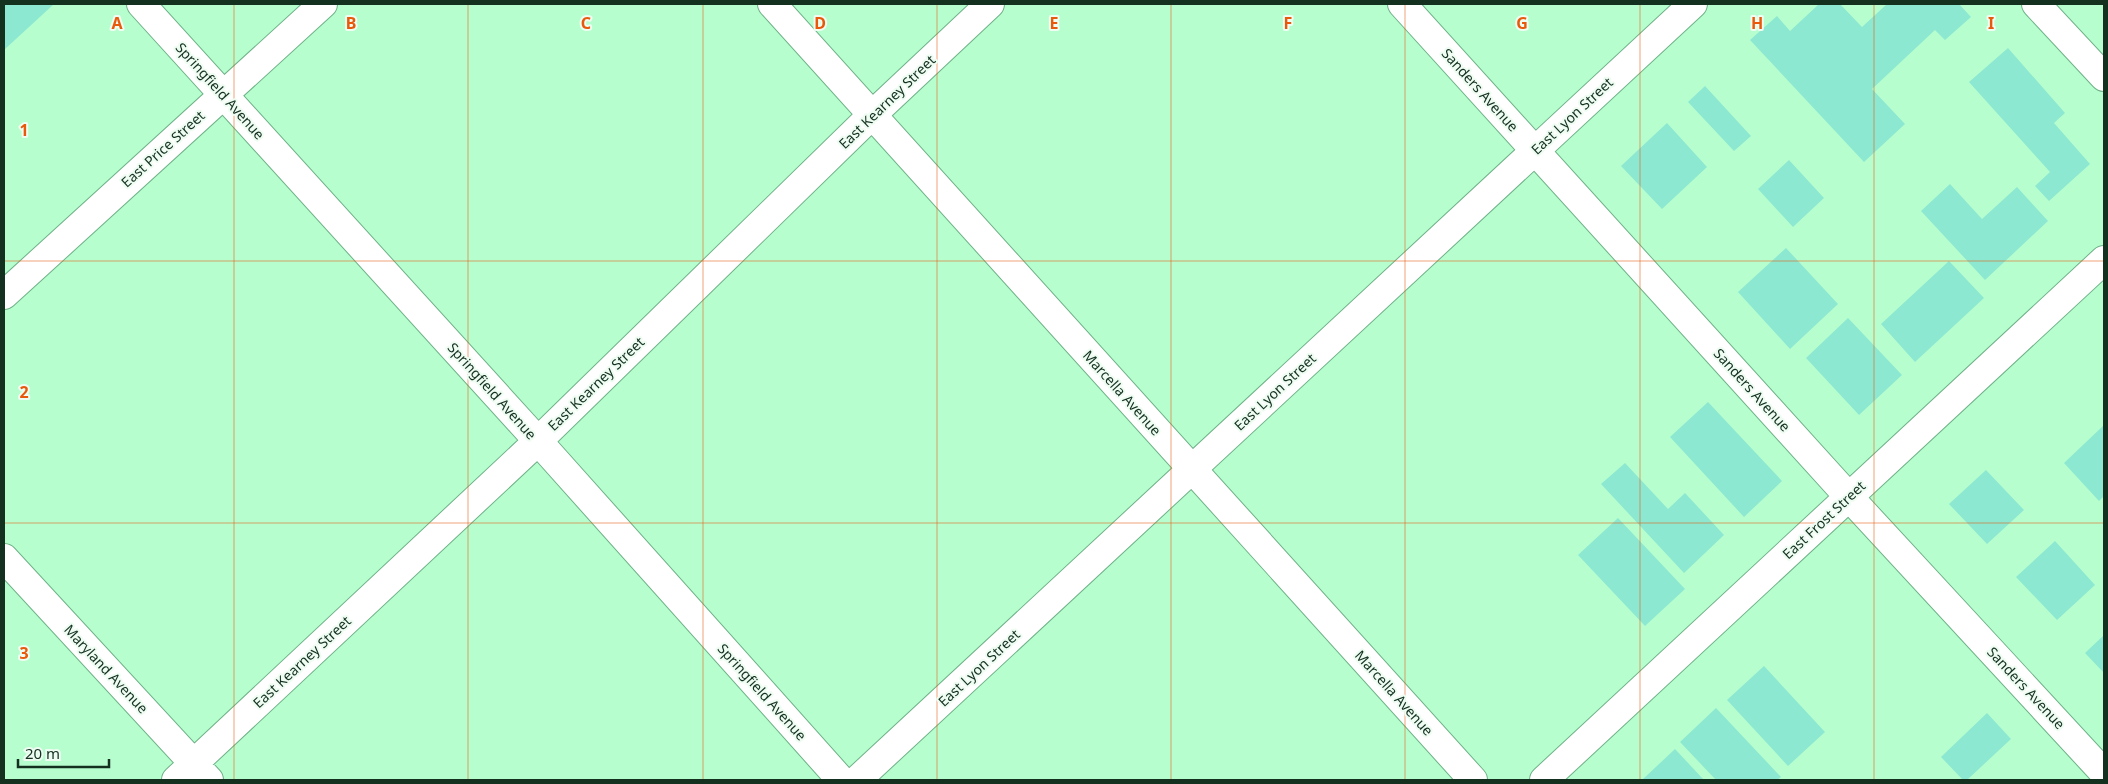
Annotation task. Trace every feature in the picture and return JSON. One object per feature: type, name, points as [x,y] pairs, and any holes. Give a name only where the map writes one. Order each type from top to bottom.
[{"type":"street","name":"Springfield Avenue","points":[[141,4],[538,441],[841,780]]},
{"type":"street","name":"East Price Street","points":[[4,295],[323,4]]},
{"type":"street","name":"Marcella Avenue","points":[[772,4],[1473,780]]},
{"type":"street","name":"East Kearney Street","points":[[193,775],[873,114],[990,4]]},
{"type":"street","name":"Sanders Avenue","points":[[1402,4],[1849,497],[2104,773]]},
{"type":"street","name":"East Lyon Street","points":[[857,780],[1693,4]]},
{"type":"street","points":[[2036,4],[2104,78]]},
{"type":"street","name":"East Frost Street","points":[[1544,780],[2104,260]]},
{"type":"street","name":"Maryland Avenue","points":[[4,558],[193,775]]},
{"type":"building","points":[[4,4],[54,4],[4,50]]},
{"type":"building","points":[[1819,4],[1840,4],[1862,27],[1887,4],[1959,4],[1971,17],[1945,40],[1935,30],[1872,89],[1905,124],[1864,162],[1750,40],[1777,16],[1790,31]]},
{"type":"building","points":[[2008,48],[2065,113],[2054,123],[2090,164],[2049,201],[2035,186],[2050,172],[1969,82]]},
{"type":"building","points":[[1705,86],[1751,136],[1734,151],[1688,102]]},
{"type":"building","points":[[1667,123],[1707,167],[1662,209],[1621,166]]},
{"type":"building","points":[[1789,160],[1824,198],[1793,227],[1758,189]]},
{"type":"building","points":[[1950,184],[1982,219],[2017,187],[2048,221],[1985,280],[1921,211]]},
{"type":"building","points":[[1786,248],[1838,304],[1790,349],[1738,292]]},
{"type":"building","points":[[1949,261],[1984,298],[1915,362],[1881,324]]},
{"type":"building","points":[[1848,318],[1902,375],[1859,415],[1806,358]]},
{"type":"building","points":[[1708,402],[1782,481],[1744,517],[1670,437]]},
{"type":"building","points":[[2104,425],[2104,496],[2099,501],[2064,463]]},
{"type":"building","points":[[1625,463],[1668,509],[1685,493],[1724,535],[1684,573],[1601,484]]},
{"type":"building","points":[[1986,470],[2024,510],[1987,544],[1949,504]]},
{"type":"building","points":[[1618,518],[1685,589],[1645,626],[1578,555]]},
{"type":"building","points":[[2055,541],[2095,585],[2057,620],[2016,577]]},
{"type":"building","points":[[2104,635],[2104,673],[2085,653]]},
{"type":"building","points":[[1764,666],[1825,732],[1788,766],[1727,700]]},
{"type":"building","points":[[1716,708],[1781,777],[1777,780],[1716,780],[1680,742]]},
{"type":"building","points":[[1987,713],[2011,739],[1967,780],[1963,780],[1941,757]]},
{"type":"building","points":[[1675,749],[1704,780],[1642,780]]}]
